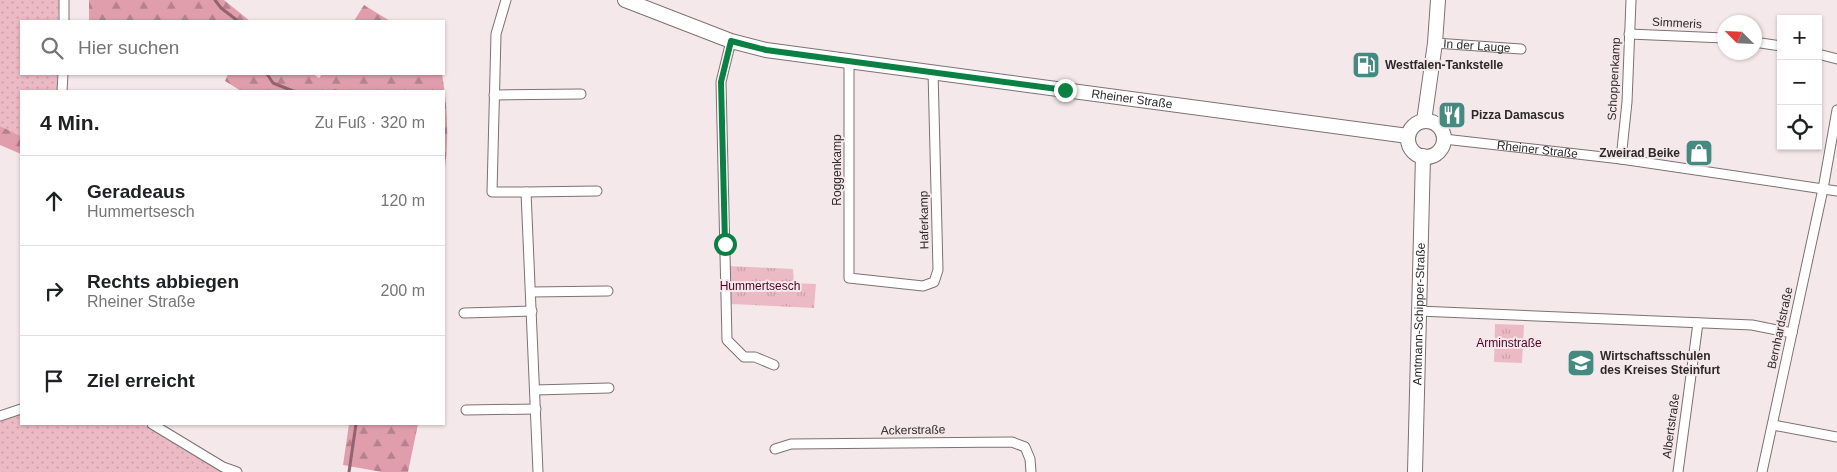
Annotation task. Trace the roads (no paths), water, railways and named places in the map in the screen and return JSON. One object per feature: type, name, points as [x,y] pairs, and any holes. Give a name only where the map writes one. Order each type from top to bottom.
[{"type":"street","points":[[64,0],[64,20]]},
{"type":"street","points":[[506,0],[496,34],[492,192],[597,191]]},
{"type":"street","name":"Rheiner Straße","points":[[625,0],[731,41],[766,50],[1408,136]]},
{"type":"street","name":"In der Lauge","points":[[1424,121],[1435,43],[1438,0]]},
{"type":"street","name":"Schoppenkamp","points":[[1621,159],[1627,102],[1631,0]]},
{"type":"street","name":"Simmeris","points":[[1629,34],[1717,38]]},
{"type":"street","points":[[731,41],[721,82],[727,340],[744,357],[755,358],[774,365]]},
{"type":"street","name":"In der Lauge","points":[[1435,43],[1521,49]]},
{"type":"street","points":[[1762,43],[1777,45]]},
{"type":"street","points":[[1822,55],[1837,58]]},
{"type":"street","name":"Roggenkamp","points":[[849,61],[849,278]]},
{"type":"street","name":"Haferkamp","points":[[849,278],[923,286],[934,282],[938,270],[933,71]]},
{"type":"street","points":[[62,90],[63,75]]},
{"type":"street","points":[[494,95],[581,94]]},
{"type":"street","name":"Bernhardstraße","points":[[1762,472],[1823,189],[1837,110]]},
{"type":"street","points":[[1424,121],[1438,126],[1444,139],[1438,152],[1423,156],[1412,149],[1408,136],[1414,126],[1424,121]]},
{"type":"street","name":"Rheiner Straße","points":[[1444,139],[1621,159],[1837,191]]},
{"type":"street","name":"Amtmann-Schipper-Straße","points":[[1415,472],[1423,156]]},
{"type":"street","points":[[526,192],[538,472]]},
{"type":"street","points":[[531,292],[608,291]]},
{"type":"street","points":[[464,313],[532,311]]},
{"type":"street","points":[[1418,311],[1752,325],[1792,333]]},
{"type":"street","name":"Albertstraße","points":[[1678,472],[1698,323]]},
{"type":"street","points":[[535,390],[609,388]]},
{"type":"street","points":[[466,410],[536,408]]},
{"type":"street","points":[[0,416],[20,409]]},
{"type":"street","points":[[154,425],[223,467],[237,472]]},
{"type":"street","points":[[1773,425],[1837,436]]},
{"type":"street","name":"Ackerstraße","points":[[775,449],[790,444],[1012,442],[1025,447],[1030,460],[1030,472]]},
{"type":"waterway","points":[[215,0],[221,8],[237,20]]},
{"type":"waterway","points":[[268,75],[273,83],[290,90]]},
{"type":"waterway","points":[[349,472],[356,425]]},
{"type":"place","name":"Westfalen-Tankstelle","points":[[1366,65]]},
{"type":"place","name":"Pizza Damascus","points":[[1452,115]]},
{"type":"place","name":"Zweirad Beike","points":[[1699,153]]},
{"type":"place","name":"Wirtschaftsschulen des Kreises Steinfurt","points":[[1581,363]]},
{"type":"park label","name":"Hummertsesch","points":[[760,286]]},
{"type":"park label","name":"Arminstraße","points":[[1509,343]]}]
